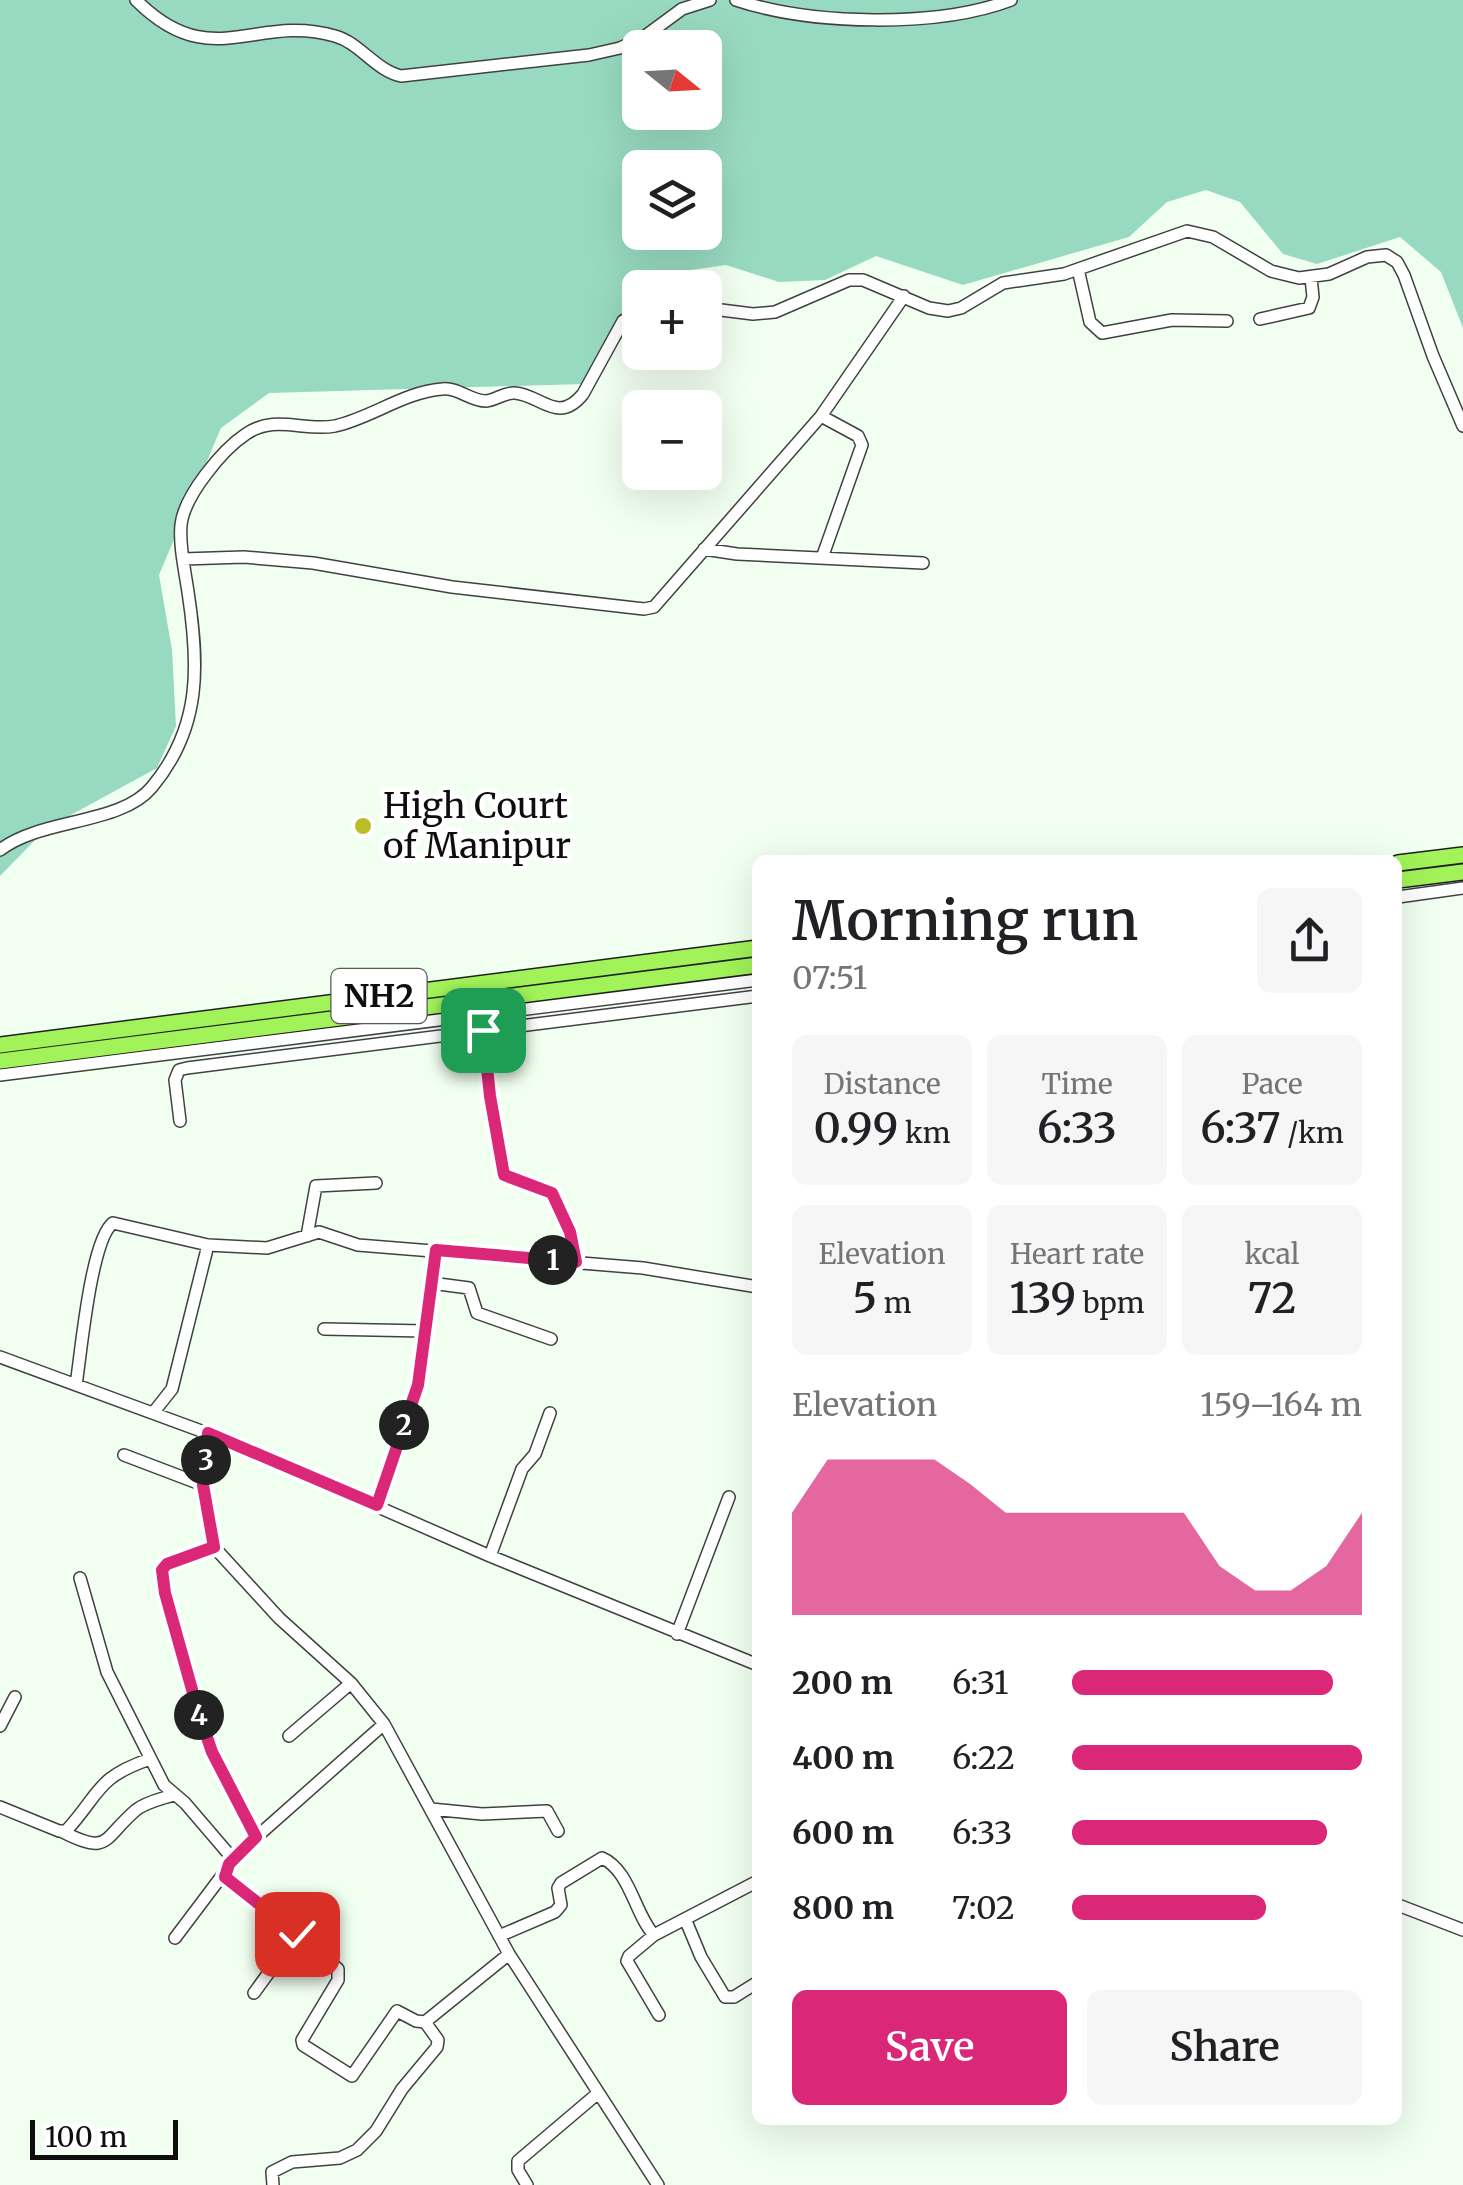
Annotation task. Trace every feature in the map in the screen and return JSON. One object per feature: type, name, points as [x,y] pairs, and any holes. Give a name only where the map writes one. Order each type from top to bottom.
[{"type":"highway","points":[[1402,863],[1463,855]]},
{"type":"highway","points":[[1402,880],[1463,872]]},
{"type":"highway","name":"NH2","points":[[0,1045],[752,949]]},
{"type":"highway","name":"NH2","points":[[0,1061],[752,966]]},
{"type":"street","points":[[136,0],[156,19],[189,37],[234,38],[274,31],[338,36],[382,68],[401,76],[589,55],[620,48],[644,37],[682,9],[710,0]]},
{"type":"street","points":[[736,0],[775,12],[915,20],[982,11],[1011,0]]},
{"type":"street","points":[[722,310],[775,312],[849,280],[863,280],[929,308],[948,311],[1004,284],[1078,270],[1186,232],[1227,244],[1271,271],[1311,278],[1386,255],[1397,262],[1463,426]]},
{"type":"street","points":[[1078,270],[1090,322],[1102,333],[1172,320],[1226,321]]},
{"type":"street","points":[[1260,319],[1309,308],[1311,278]]},
{"type":"street","points":[[184,559],[300,561],[452,587],[644,609],[660,604],[821,416],[904,296]]},
{"type":"street","points":[[0,850],[25,835],[133,803],[151,789],[174,754],[188,716],[198,669],[180,532],[184,509],[224,454],[253,429],[290,423],[333,426],[445,388],[480,400],[516,393],[543,405],[567,406],[583,394],[622,323]]},
{"type":"street","points":[[821,416],[858,436],[862,444],[822,558]]},
{"type":"street","points":[[704,549],[922,563]]},
{"type":"street","points":[[1402,896],[1463,888]]},
{"type":"street","points":[[0,1074],[752,981]]},
{"type":"street","points":[[180,1122],[175,1080],[179,1070],[186,1068],[752,997]]},
{"type":"street","points":[[482,1014],[490,1096],[504,1175],[552,1193],[570,1232],[576,1262]]},
{"type":"street","points":[[308,1236],[316,1186],[376,1183]]},
{"type":"street","points":[[76,1385],[89,1296],[109,1225],[147,1228],[208,1245],[266,1248],[319,1232],[358,1245],[643,1268],[752,1286]]},
{"type":"street","points":[[152,1413],[172,1389],[208,1245]]},
{"type":"street","points":[[377,1505],[418,1385],[436,1250]]},
{"type":"street","points":[[432,1283],[469,1288],[477,1313],[551,1339]]},
{"type":"street","points":[[324,1329],[425,1331]]},
{"type":"street","points":[[0,1356],[208,1433],[490,1556],[752,1664]]},
{"type":"street","points":[[490,1556],[522,1469],[535,1454],[550,1413]]},
{"type":"street","points":[[208,1433],[203,1485],[214,1547],[278,1618],[351,1684],[384,1724],[509,1954],[658,2185]]},
{"type":"street","points":[[124,1455],[203,1485]]},
{"type":"street","points":[[677,1634],[729,1497]]},
{"type":"street","points":[[214,1547],[167,1564],[162,1576],[207,1738],[256,1837]]},
{"type":"street","points":[[80,1578],[107,1672],[164,1786],[186,1803],[233,1860]]},
{"type":"street","points":[[289,1736],[351,1684]]},
{"type":"street","points":[[0,1726],[15,1697]]},
{"type":"street","points":[[175,1938],[233,1860],[384,1724]]},
{"type":"street","points":[[63,1832],[110,1776],[150,1759]]},
{"type":"street","points":[[0,1808],[86,1844],[102,1843],[139,1808],[172,1794]]},
{"type":"street","points":[[431,1809],[482,1814],[547,1811],[558,1830]]},
{"type":"street","points":[[500,1936],[555,1912],[561,1905],[561,1883],[602,1858],[622,1878],[654,1935]]},
{"type":"street","points":[[224,1873],[335,1964],[339,1974],[302,2040],[305,2047],[352,2076],[397,2011],[425,2022],[509,1954]]},
{"type":"street","points":[[659,2015],[627,1958],[654,1935],[686,1922],[752,1884]]},
{"type":"street","points":[[1402,1907],[1455,1927]]},
{"type":"street","points":[[686,1922],[725,1997],[734,1997],[752,1986]]},
{"type":"street","points":[[254,1993],[297,1934]]},
{"type":"street","points":[[273,2185],[272,2172],[282,2165],[340,2158],[366,2143],[402,2089],[437,2048],[438,2040],[425,2022]]},
{"type":"street","points":[[527,2185],[518,2170],[518,2161],[597,2094]]},
{"type":"green space","points":[[0,0],[1463,0],[1463,328],[1441,272],[1400,237],[1317,264],[1283,254],[1240,202],[1206,190],[1167,202],[1129,237],[963,285],[876,256],[825,280],[779,282],[726,265],[691,270],[622,270],[622,339],[584,384],[269,393],[221,428],[159,575],[172,650],[176,726],[157,768],[47,828],[0,876]]},
{"type":"place","name":"High Court of Manipur","points":[[363,826]]},
{"type":"route","points":[[297,1934],[225,1877],[229,1864],[256,1837],[212,1752],[165,1593],[162,1570],[167,1564],[214,1547],[203,1485],[208,1433],[377,1505],[418,1385],[436,1250],[576,1262],[570,1232],[552,1193],[504,1175],[483,1030]]}]
